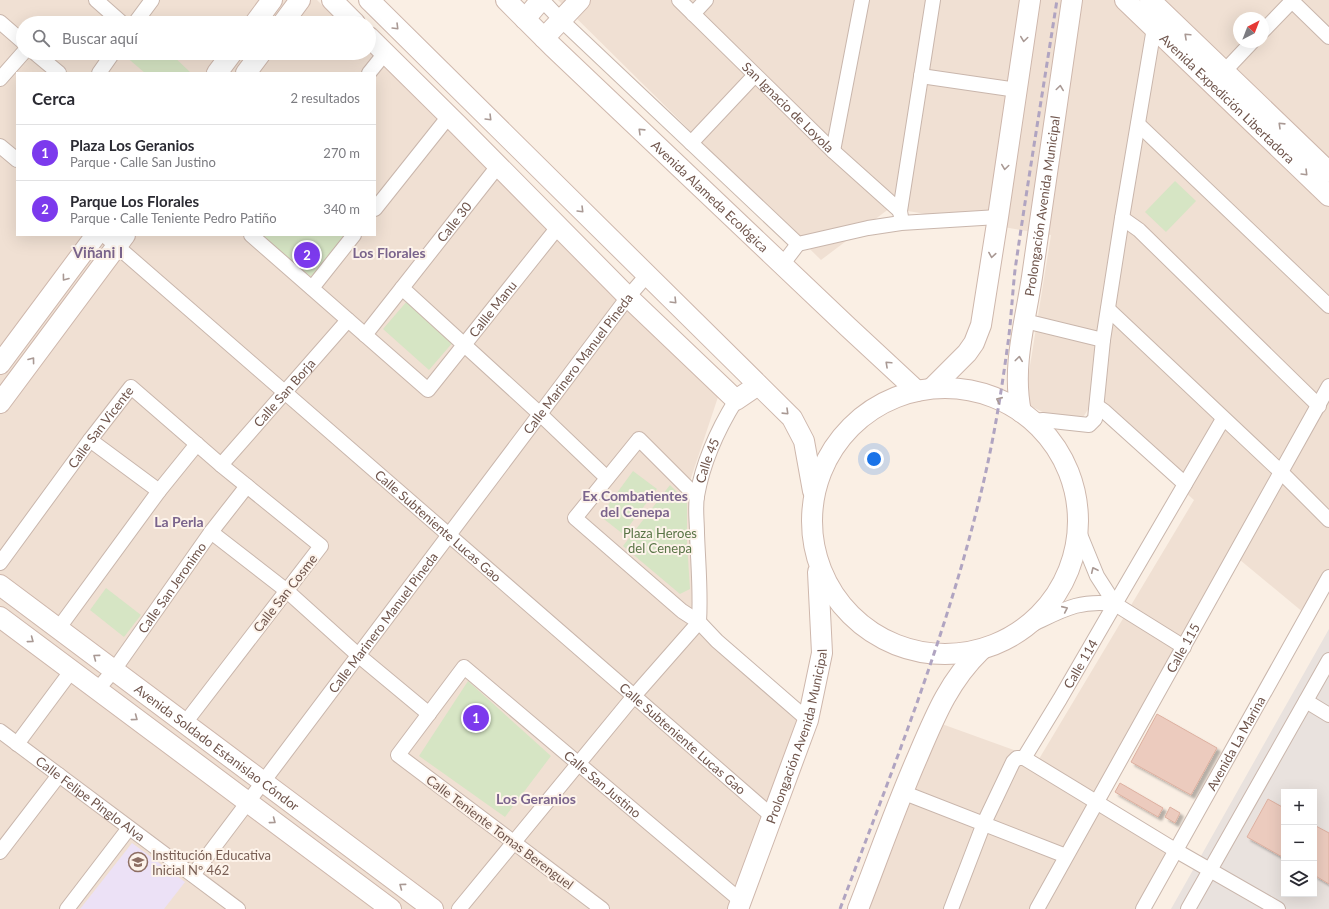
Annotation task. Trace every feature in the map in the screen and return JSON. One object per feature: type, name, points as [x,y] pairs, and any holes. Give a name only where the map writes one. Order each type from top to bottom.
[{"type":"main road","points":[[260,16],[272,0]]},
{"type":"main road","points":[[288,16],[300,0]]},
{"type":"main road","points":[[332,0],[348,16]]},
{"type":"main road","points":[[369,0],[792,418],[804,441],[814,495]]},
{"type":"main road","name":"Avenida Alameda Ecológica","points":[[506,0],[525,20],[782,265],[924,390]]},
{"type":"main road","points":[[525,20],[542,0]]},
{"type":"main road","points":[[544,38],[580,0]]},
{"type":"main road","name":"Prolongación Avenida Municipal","points":[[924,390],[967,353],[978,334],[998,217],[1030,0]]},
{"type":"main road","name":"Prolongación Avenida Municipal","points":[[817,556],[825,578],[837,598],[858,622],[883,639],[897,646],[927,654],[958,654],[981,650],[1003,642],[1030,626],[1051,604],[1067,577],[1076,548],[1078,532],[1077,501],[1069,471],[1054,444],[1027,416],[1018,400],[1019,362],[1072,0]]},
{"type":"main road","name":"Avenida Expedición Libertadora","points":[[1125,0],[1154,28],[1218,77],[1329,172]]},
{"type":"main road","name":"Avenida Expedición Libertadora","points":[[1150,0],[1218,77],[1329,196]]},
{"type":"main road","points":[[376,44],[628,297],[736,400],[758,385]]},
{"type":"main road","points":[[218,72],[227,60]]},
{"type":"main road","points":[[247,72],[256,60]]},
{"type":"main road","points":[[0,364],[95,236]]},
{"type":"main road","points":[[0,403],[7,377],[115,239]]},
{"type":"main road","name":"Prolongación Avenida Municipal","points":[[740,905],[808,720],[822,654],[820,587],[812,526],[814,495],[818,480],[831,452],[850,427],[861,417],[881,404],[902,395],[924,390],[963,389],[978,392],[999,399],[1027,416]]},
{"type":"main road","name":"Avenida Soldado Estanislao Cóndor","points":[[0,585],[433,909]]},
{"type":"main road","name":"Avenida Soldado Estanislao Cóndor","points":[[0,617],[391,909]]},
{"type":"main road","name":"Prolongación Avenida Municipal","points":[[858,909],[902,792],[928,733],[948,692],[962,671],[981,650]]},
{"type":"street","points":[[96,0],[114,16]]},
{"type":"street","points":[[140,16],[152,0]]},
{"type":"street","name":"Avenida Alameda Ecológica","points":[[542,0],[561,20],[692,142],[798,244]]},
{"type":"street","name":"San Ignacio de Loyola","points":[[678,0],[901,217]]},
{"type":"street","points":[[693,14],[706,0]]},
{"type":"street","points":[[833,151],[862,0]]},
{"type":"street","points":[[901,217],[933,0]]},
{"type":"street","points":[[1269,25],[1292,0],[1329,37]]},
{"type":"street","points":[[0,22],[16,36]]},
{"type":"street","points":[[1027,416],[1043,420],[1089,425],[1095,419],[1103,340],[1154,28]]},
{"type":"street","points":[[1218,77],[1246,48]]},
{"type":"street","points":[[370,72],[385,53]]},
{"type":"street","points":[[0,79],[17,60]]},
{"type":"street","points":[[44,60],[58,72]]},
{"type":"street","points":[[100,72],[108,60]]},
{"type":"street","points":[[692,142],[755,75]]},
{"type":"street","points":[[921,76],[1016,90]]},
{"type":"street","points":[[376,208],[449,116]]},
{"type":"street","points":[[1138,124],[1329,306]]},
{"type":"street","points":[[0,146],[16,159]]},
{"type":"street","name":"Calle 30","points":[[365,335],[498,166]]},
{"type":"street","points":[[782,265],[798,244],[868,228],[901,217],[998,217]]},
{"type":"street","points":[[1122,218],[1139,230],[1319,406]]},
{"type":"street","name":"Callle Manu","points":[[365,335],[428,390],[558,227]]},
{"type":"street","points":[[252,236],[365,335]]},
{"type":"street","points":[[312,288],[353,236]]},
{"type":"street","name":"Calle Subteniente Lucas Gao","points":[[115,239],[285,392],[773,817]]},
{"type":"street","name":"Calle Marinero Manuel Pineda","points":[[193,875],[628,297],[647,275]]},
{"type":"street","points":[[402,288],[540,414],[607,478]]},
{"type":"street","points":[[1108,309],[1281,472],[1329,520]]},
{"type":"street","name":"Calle San Borja","points":[[221,465],[348,320]]},
{"type":"street","points":[[1025,321],[1103,340]]},
{"type":"street","name":"Calle 115","points":[[1037,909],[1329,386]]},
{"type":"street","name":"Calle San Vicente","points":[[0,563],[90,440],[131,387],[221,465]]},
{"type":"street","name":"Calle 45","points":[[698,622],[700,600],[697,497],[705,466],[723,422],[736,400]]},
{"type":"street","points":[[1096,406],[1104,411],[1185,484]]},
{"type":"street","name":"Calle 114","points":[[951,909],[984,823],[1013,762],[1017,758],[1024,758],[1060,700],[1224,419]]},
{"type":"street","points":[[697,497],[639,439],[574,518],[682,611],[698,622],[717,641],[808,720]]},
{"type":"street","points":[[90,440],[159,491]]},
{"type":"street","points":[[58,629],[159,491],[197,444]]},
{"type":"street","name":"Calle San Cosme","points":[[185,723],[321,546],[221,465]]},
{"type":"street","name":"Calle San Jeronimo","points":[[97,690],[114,670],[211,532],[247,486]]},
{"type":"street","points":[[211,532],[287,591],[358,655],[429,714]]},
{"type":"street","points":[[1078,532],[1097,576],[1115,604],[1184,647]]},
{"type":"street","name":"Avenida La Marina","points":[[1143,909],[1329,577]]},
{"type":"street","points":[[1030,626],[1063,610],[1081,604],[1092,602],[1115,604]]},
{"type":"street","points":[[459,909],[634,696],[698,622]]},
{"type":"street","points":[[1188,909],[1329,660]]},
{"type":"street","name":"Calle San Justino","points":[[429,714],[464,667],[579,764],[740,905]]},
{"type":"street","points":[[17,744],[72,670]]},
{"type":"street","points":[[1306,701],[1329,715]]},
{"type":"street","name":"Calle Teniente Tomas Berenguel","points":[[429,714],[398,755],[602,909]]},
{"type":"street","name":"Calle Felipe Pinglo Alva","points":[[0,731],[238,909]]},
{"type":"street","points":[[1024,758],[1175,850],[1278,909]]},
{"type":"street","points":[[0,852],[59,775]]},
{"type":"street","points":[[902,792],[1066,856]]},
{"type":"street","points":[[67,909],[129,828]]},
{"type":"shaded area","points":[[0,0],[317,0],[333,16],[16,16],[16,60],[376,59],[718,397],[690,481],[693,627],[800,720],[736,909],[0,909]]},
{"type":"shaded area","points":[[558,0],[1329,0],[1329,586],[1310,618],[1234,555],[1099,794],[1180,851],[1148,909],[855,909],[928,719],[1039,759],[1194,500],[1089,408],[1076,428],[1024,403],[1051,235],[890,208],[821,260]]},
{"type":"shaded area","points":[[1329,629],[1329,909],[1171,909]]},
{"type":"shaded area","name":"Institución Educativa Inicial Nº 462","points":[[132,843],[185,882],[164,909],[80,909]]},
{"type":"green space","points":[[130,60],[177,60],[190,72],[144,72]]},
{"type":"green space","points":[[1175,181],[1196,201],[1166,232],[1145,212]]},
{"type":"green space","points":[[262,236],[344,236],[317,274],[310,276]]},
{"type":"green space","points":[[408,300],[454,341],[429,370],[383,329]]},
{"type":"green space","points":[[633,471],[657,489],[623,534],[600,516]]},
{"type":"green space","name":"Plaza Heroes del Cenepa","points":[[670,485],[687,502],[687,542],[690,589],[680,594],[623,546]]},
{"type":"green space","points":[[106,588],[141,615],[124,637],[90,610]]},
{"type":"green space","points":[[468,681],[551,756],[505,817],[419,756]]},
{"type":"building","points":[[1157,714],[1217,748],[1191,795],[1131,762]]},
{"type":"building","points":[[1120,783],[1163,808],[1158,817],[1115,792]]},
{"type":"building","points":[[1268,799],[1281,806],[1281,856],[1247,837]]},
{"type":"building","points":[[1170,807],[1180,813],[1175,823],[1165,817]]},
{"type":"building","points":[[1317,827],[1329,833],[1329,884],[1317,877]]},
{"type":"railway","points":[[840,909],[919,697],[955,589],[984,480],[1002,383],[1010,330],[1015,270],[1057,0]]},
{"type":"place","name":"Parque Los Florales","points":[[307,255]]},
{"type":"place","name":"Plaza Los Geranios","points":[[476,718]]},
{"type":"place","name":"Institución Educativa Inicial Nº 462","points":[[138,862]]},
{"type":"district","name":"Viñani I","points":[[98,252]]},
{"type":"district","name":"Los Florales","points":[[389,252]]},
{"type":"district","name":"Ex Combatientes del Cenepa","points":[[635,504]]},
{"type":"district","name":"La Perla","points":[[179,521]]},
{"type":"district","name":"Los Geranios","points":[[536,798]]}]
